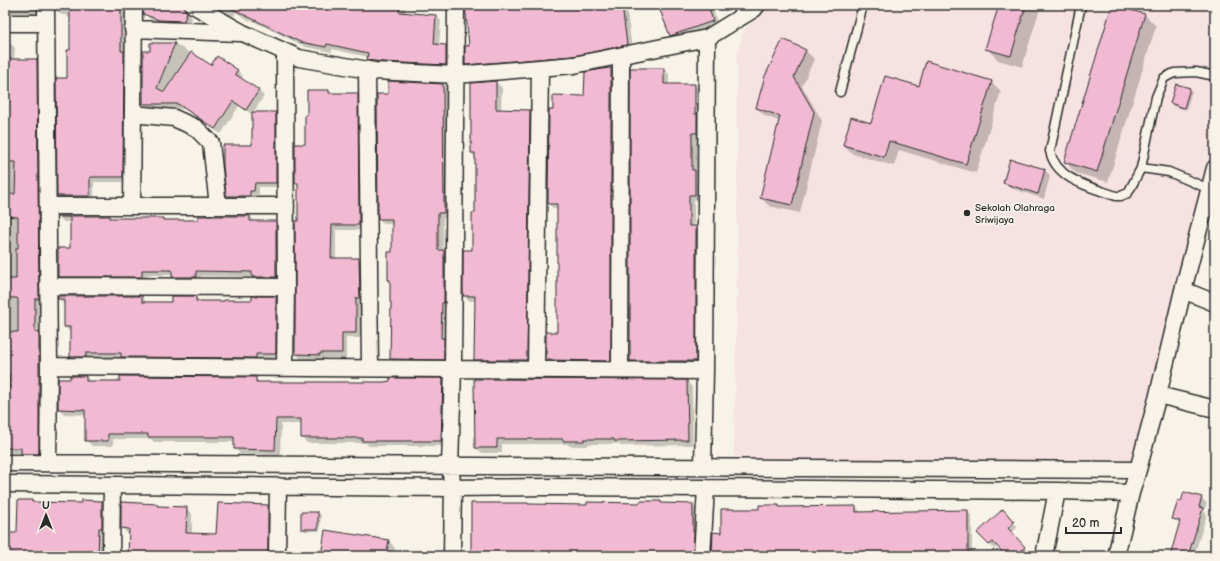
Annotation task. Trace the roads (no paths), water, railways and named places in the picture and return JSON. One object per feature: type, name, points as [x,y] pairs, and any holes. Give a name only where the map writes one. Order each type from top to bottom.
[{"type":"street","points":[[46,5],[49,366],[48,463]]},
{"type":"street","points":[[132,206],[134,5]]},
{"type":"street","points":[[192,5],[243,33],[299,58],[367,70],[456,75],[574,65],[707,38],[754,9],[757,5]]},
{"type":"street","points":[[452,556],[453,488],[450,466],[453,368],[456,5]]},
{"type":"street","points":[[5,23],[46,23]]},
{"type":"street","points":[[133,29],[243,33]]},
{"type":"street","points":[[703,467],[707,38]]},
{"type":"street","points":[[285,52],[285,367]]},
{"type":"street","points":[[620,370],[621,56]]},
{"type":"street","points":[[536,369],[540,68]]},
{"type":"street","points":[[367,70],[370,368]]},
{"type":"street","points":[[133,114],[174,118],[196,128],[211,143],[218,206]]},
{"type":"street","points":[[1116,556],[1215,168]]},
{"type":"street","points":[[48,206],[286,206]]},
{"type":"street","points":[[48,286],[286,287]]},
{"type":"street","points":[[1183,290],[1215,303]]},
{"type":"street","points":[[49,366],[705,371]]},
{"type":"street","points":[[1158,395],[1215,409]]},
{"type":"street","points":[[5,462],[1138,470]]},
{"type":"street","points":[[5,484],[453,488],[706,488],[1131,493]]},
{"type":"street","points":[[111,556],[112,485]]},
{"type":"street","points":[[277,556],[278,486]]},
{"type":"street","points":[[702,556],[706,488]]},
{"type":"street","points":[[1044,556],[1057,491]]},
{"type":"lane","points":[[840,92],[863,5]]},
{"type":"lane","points":[[1081,5],[1050,151],[1057,167],[1072,180],[1116,196],[1121,196],[1128,193],[1141,168],[1156,97],[1164,78],[1174,73],[1196,72],[1215,76]]},
{"type":"lane","points":[[1141,168],[1169,172],[1209,189]]},
{"type":"place","name":"Sekolah Olahraga Sriwijaya","points":[[967,213]]}]
